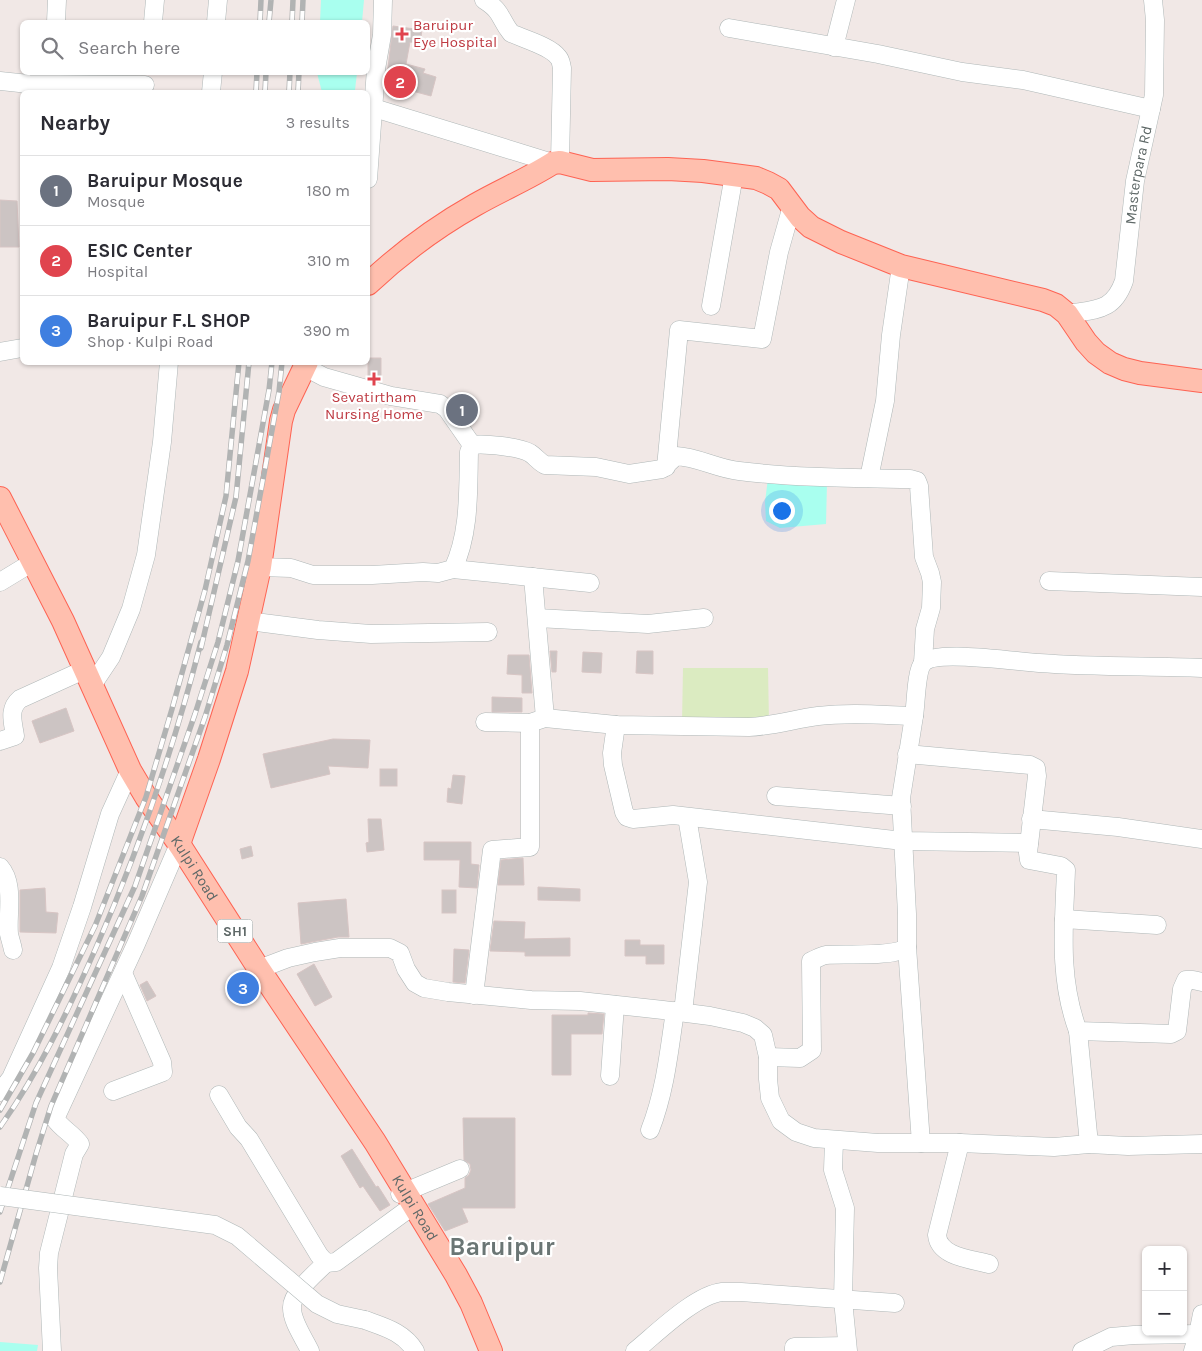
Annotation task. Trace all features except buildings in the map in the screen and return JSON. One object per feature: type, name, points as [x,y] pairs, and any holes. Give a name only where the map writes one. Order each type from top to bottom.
[{"type":"main road","points":[[370,282],[408,248],[428,234],[474,205],[557,163],[592,170],[668,169],[703,171],[756,178],[768,183],[778,189],[800,217],[811,227],[841,242],[900,266],[1029,296],[1056,305],[1067,314],[1096,353],[1124,369],[1140,373],[1202,381]]},
{"type":"main road","points":[[178,844],[229,698],[260,567],[281,421],[306,365]]},
{"type":"main road","name":"Kulpi Road","points":[[0,498],[89,676],[130,770],[152,808],[178,844],[375,1142],[471,1303],[492,1351]]},
{"type":"street","points":[[56,20],[57,0]]},
{"type":"street","points":[[153,20],[155,0]]},
{"type":"street","points":[[216,20],[218,0]]},
{"type":"street","points":[[370,155],[376,70],[382,35],[382,0]]},
{"type":"street","points":[[374,108],[557,163],[560,61],[558,56],[511,33],[500,13],[495,7],[484,0]]},
{"type":"street","points":[[834,47],[846,0]]},
{"type":"street","name":"Masterpara Rd","points":[[1067,314],[1107,306],[1120,293],[1127,265],[1135,181],[1154,95],[1155,28],[1153,0]]},
{"type":"street","points":[[728,28],[878,54],[962,72],[1023,80],[1151,109]]},
{"type":"street","points":[[211,90],[213,75]]},
{"type":"street","points":[[0,81],[52,78],[148,83]]},
{"type":"street","points":[[711,306],[734,175]]},
{"type":"street","points":[[666,467],[680,330],[762,339],[779,252],[792,206]]},
{"type":"street","points":[[869,478],[885,401],[900,266]]},
{"type":"street","points":[[0,352],[20,348]]},
{"type":"street","points":[[0,741],[15,736],[12,713],[14,705],[20,699],[89,676],[111,657],[131,609],[146,555],[162,442],[168,365]]},
{"type":"street","points":[[306,365],[324,377],[391,396],[440,404],[447,409],[472,446]]},
{"type":"street","points":[[453,569],[464,532],[468,503],[469,452],[472,446],[479,444],[491,444],[529,452],[545,465],[596,467],[628,474],[662,470],[673,457],[681,456],[725,470],[910,479],[917,481],[919,486],[924,557],[932,582],[931,608],[930,617],[925,629],[923,663],[920,672],[902,806],[907,947],[921,1143]]},
{"type":"street","points":[[0,582],[33,562]]},
{"type":"street","points":[[260,567],[291,568],[324,575],[438,573],[453,569],[590,584]]},
{"type":"street","points":[[474,995],[492,850],[530,847],[538,720],[537,618],[534,578]]},
{"type":"street","points":[[1049,580],[1202,587]]},
{"type":"street","points":[[537,618],[648,624],[704,618]]},
{"type":"street","points":[[248,621],[318,630],[371,634],[488,632]]},
{"type":"street","points":[[923,663],[932,658],[985,657],[1039,663],[1112,667],[1202,668]]},
{"type":"street","points":[[485,722],[538,720],[616,725],[749,727],[769,726],[817,716],[844,714],[914,716]]},
{"type":"street","points":[[616,725],[612,753],[613,766],[627,817],[632,819],[661,815],[687,816],[903,840],[1029,843]]},
{"type":"street","points":[[908,754],[1030,765],[1036,768],[1037,776],[1031,819],[1029,860],[1061,866],[1066,870],[1063,956],[1066,992],[1078,1031],[1089,1144]]},
{"type":"street","points":[[0,1092],[11,1078],[61,968],[82,907],[110,814],[130,770]]},
{"type":"street","points":[[776,796],[902,806]]},
{"type":"street","points":[[650,1130],[664,1086],[679,1012],[698,882],[687,816]]},
{"type":"street","points":[[1031,819],[1127,828],[1202,839]]},
{"type":"street","points":[[52,1351],[49,1253],[74,1154],[80,1144],[75,1136],[61,1128],[55,1119],[122,973],[178,844]]},
{"type":"street","points":[[0,868],[6,876],[11,908],[9,936],[14,950]]},
{"type":"street","points":[[1064,919],[1157,925]]},
{"type":"street","points":[[768,1057],[800,1058],[812,1050],[811,961],[824,955],[898,952],[907,947]]},
{"type":"street","points":[[259,969],[288,958],[315,952],[340,948],[390,948],[400,953],[410,976],[415,983],[424,988],[531,1000],[580,1001],[679,1012],[743,1023],[755,1028],[763,1035],[768,1057],[770,1098],[781,1121],[796,1132],[814,1138],[834,1141],[960,1142],[1054,1147],[1089,1144],[1128,1146],[1202,1144]]},
{"type":"street","points":[[113,1091],[163,1072],[162,1062],[122,973]]},
{"type":"street","points":[[1078,1031],[1171,1034],[1177,1032],[1182,989],[1186,980],[1202,982]]},
{"type":"street","points":[[610,1076],[615,1005]]},
{"type":"street","points":[[220,1095],[319,1256],[326,1263]]},
{"type":"street","points":[[794,1351],[794,1347],[847,1348],[843,1300],[845,1208],[833,1170],[834,1141]]},
{"type":"street","points":[[960,1142],[937,1235],[938,1242],[941,1248],[948,1252],[989,1264]]},
{"type":"street","points":[[310,1351],[292,1309],[293,1300],[298,1291],[326,1263],[336,1262],[407,1197],[460,1169]]},
{"type":"street","points":[[0,1196],[215,1225],[237,1236],[317,1304],[337,1314],[391,1328],[410,1344],[415,1351]]},
{"type":"street","points":[[635,1351],[694,1304],[720,1292],[895,1304]]},
{"type":"street","points":[[1193,1351],[1202,1314]]},
{"type":"street","points":[[1082,1351],[1111,1337],[1198,1334]]},
{"type":"shaded area","points":[[321,0],[364,0],[362,20],[320,20]]},
{"type":"shaded area","points":[[318,75],[357,75],[355,90],[321,90]]},
{"type":"shaded area","points":[[768,478],[827,483],[826,524],[780,528],[766,521],[765,502]]},
{"type":"shaded area","points":[[683,668],[768,668],[769,722],[682,722]]},
{"type":"shaded area","points":[[0,1342],[38,1345],[37,1351],[0,1351]]},
{"type":"railway","points":[[260,20],[261,0]]},
{"type":"railway","points":[[269,20],[271,0]]},
{"type":"railway","points":[[292,20],[293,0]]},
{"type":"railway","points":[[302,20],[303,0]]},
{"type":"railway","points":[[256,90],[257,75]]},
{"type":"railway","points":[[265,90],[266,75]]},
{"type":"railway","points":[[289,90],[290,75]]},
{"type":"railway","points":[[298,90],[299,75]]},
{"type":"railway","points":[[0,1110],[33,1053],[95,926],[146,797],[205,590],[226,496],[239,365]]},
{"type":"railway","points":[[201,648],[236,497],[249,365]]},
{"type":"railway","points":[[0,1212],[36,1103],[135,886],[195,714],[218,642],[238,561],[269,390],[272,365]]},
{"type":"railway","points":[[0,1282],[51,1106],[142,896],[205,717],[227,645],[248,561],[279,392],[282,365]]},
{"type":"railway","points":[[0,1127],[28,1085],[52,1041],[85,973],[111,912],[154,798],[201,642]]},
{"type":"place","name":"Baruipur Eye Hospital","points":[[402,34]]},
{"type":"place","name":"ESIC Center","points":[[400,82]]},
{"type":"place","name":"Sevatirtham Nursing Home","points":[[374,379]]},
{"type":"place","name":"Baruipur Mosque","points":[[462,410]]},
{"type":"place","name":"Baruipur F.L SHOP","points":[[243,988]]},
{"type":"district","name":"Baruipur","points":[[502,1246]]}]
